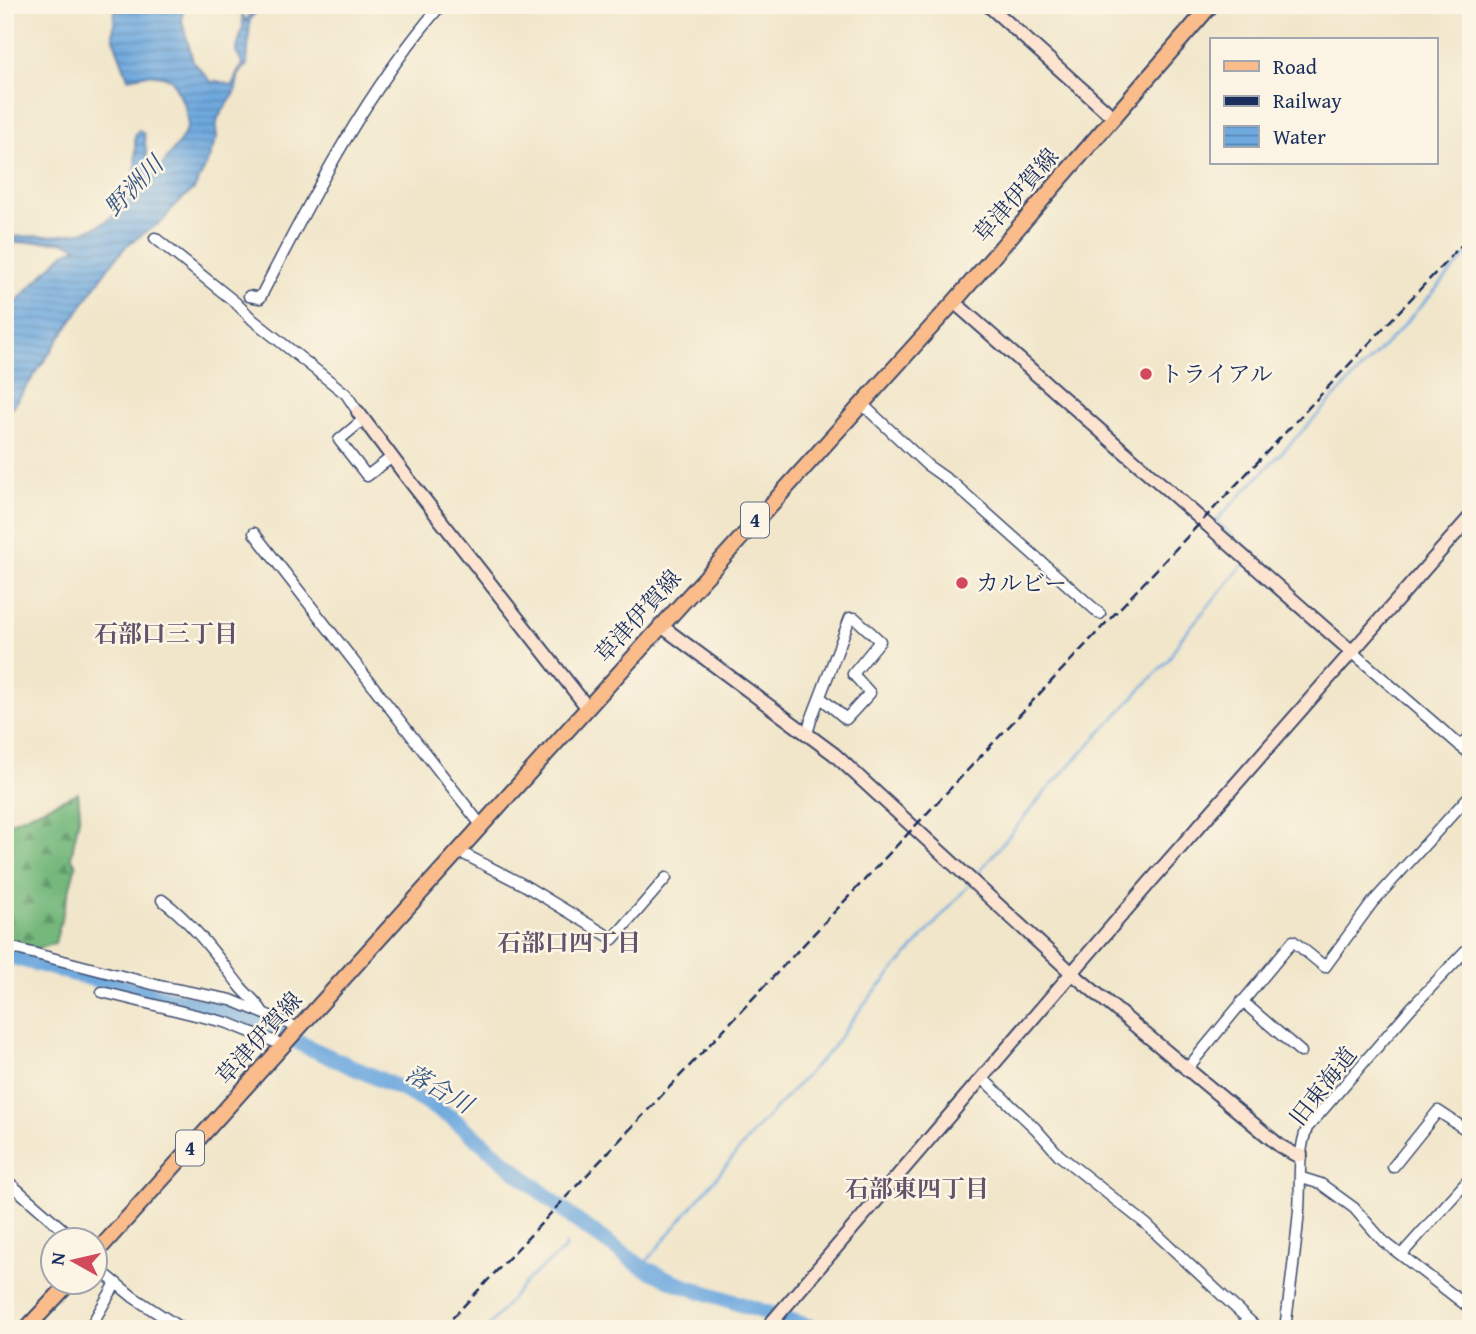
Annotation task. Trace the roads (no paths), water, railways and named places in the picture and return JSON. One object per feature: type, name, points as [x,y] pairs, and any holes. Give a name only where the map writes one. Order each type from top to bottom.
[{"type":"main road","name":"草津伊賀線","points":[[108,1240],[954,302],[1211,5]]},
{"type":"main road","points":[[26,1329],[57,1296]]},
{"type":"street","points":[[249,296],[260,298],[324,175],[382,81],[441,5]]},
{"type":"street","points":[[988,5],[1113,117]]},
{"type":"street","points":[[155,238],[346,394],[587,707]]},
{"type":"street","points":[[954,302],[1471,755]]},
{"type":"street","points":[[861,404],[927,465],[954,484],[1100,614]]},
{"type":"street","points":[[361,416],[339,440],[366,475],[392,457]]},
{"type":"street","points":[[768,1327],[1471,516]]},
{"type":"street","points":[[254,533],[481,825]]},
{"type":"street","points":[[807,734],[820,697],[850,618],[855,618],[880,641],[853,674],[870,692],[846,719],[820,697]]},
{"type":"street","points":[[660,625],[834,754],[1073,974],[1280,1146],[1301,1155]]},
{"type":"street","points":[[1461,747],[1471,735]]},
{"type":"street","points":[[1186,1070],[1293,941],[1325,967],[1372,903],[1471,794]]},
{"type":"street","points":[[458,851],[524,885],[613,939],[666,878]]},
{"type":"street","points":[[162,900],[180,914],[243,990],[291,1037]]},
{"type":"street","name":"旧東海道","points":[[1285,1329],[1297,1240],[1301,1155],[1307,1128],[1411,1008],[1471,945]]},
{"type":"street","points":[[5,946],[164,987],[231,1000],[262,1011]]},
{"type":"street","points":[[102,992],[291,1037]]},
{"type":"street","points":[[1242,1001],[1301,1052]]},
{"type":"street","points":[[982,1078],[1035,1128],[1059,1155],[1146,1224],[1261,1329]]},
{"type":"street","points":[[1393,1167],[1438,1111],[1471,1133]]},
{"type":"street","points":[[1402,1254],[1471,1177]]},
{"type":"street","points":[[1301,1178],[1321,1184],[1354,1208],[1383,1241],[1471,1309]]},
{"type":"street","points":[[5,1179],[59,1226]]},
{"type":"street","points":[[108,1276],[182,1329]]},
{"type":"street","points":[[89,1329],[116,1283]]},
{"type":"water","name":"野洲川","points":[[115,5],[183,5],[182,21],[193,61],[211,82],[218,81],[233,86],[237,73],[243,65],[236,52],[243,26],[242,13],[246,21],[254,7],[260,5],[250,20],[247,65],[239,73],[235,93],[218,118],[217,137],[194,189],[173,207],[164,220],[127,245],[108,268],[5,418],[5,313],[64,253],[78,247],[53,242],[5,243],[5,237],[63,235],[98,226],[113,216],[125,202],[133,183],[135,134],[139,130],[144,134],[150,181],[181,140],[188,126],[185,106],[172,80],[147,74],[128,78],[113,38]]},
{"type":"waterway","points":[[1250,556],[1252,553],[1216,521],[1402,327],[1471,250]]},
{"type":"waterway","points":[[975,877],[1046,791],[1169,659],[1181,638],[1244,564]]},
{"type":"waterway","points":[[642,1267],[759,1126],[832,1048],[864,1004],[969,885]]},
{"type":"waterway","name":"落合川","points":[[5,955],[246,1016],[408,1092],[452,1118],[574,1219],[642,1267],[679,1284],[817,1329]]},
{"type":"waterway","points":[[486,1329],[527,1280],[564,1250],[566,1244]]},
{"type":"railway","points":[[442,1329],[1471,235]]},
{"type":"place","name":"トライアル","points":[[1146,374]]},
{"type":"place","name":"カルビー","points":[[962,583]]},
{"type":"district","name":"石部口三丁目","points":[[166,634]]},
{"type":"district","name":"石部口四丁目","points":[[569,943]]},
{"type":"district","name":"石部東四丁目","points":[[917,1189]]}]
